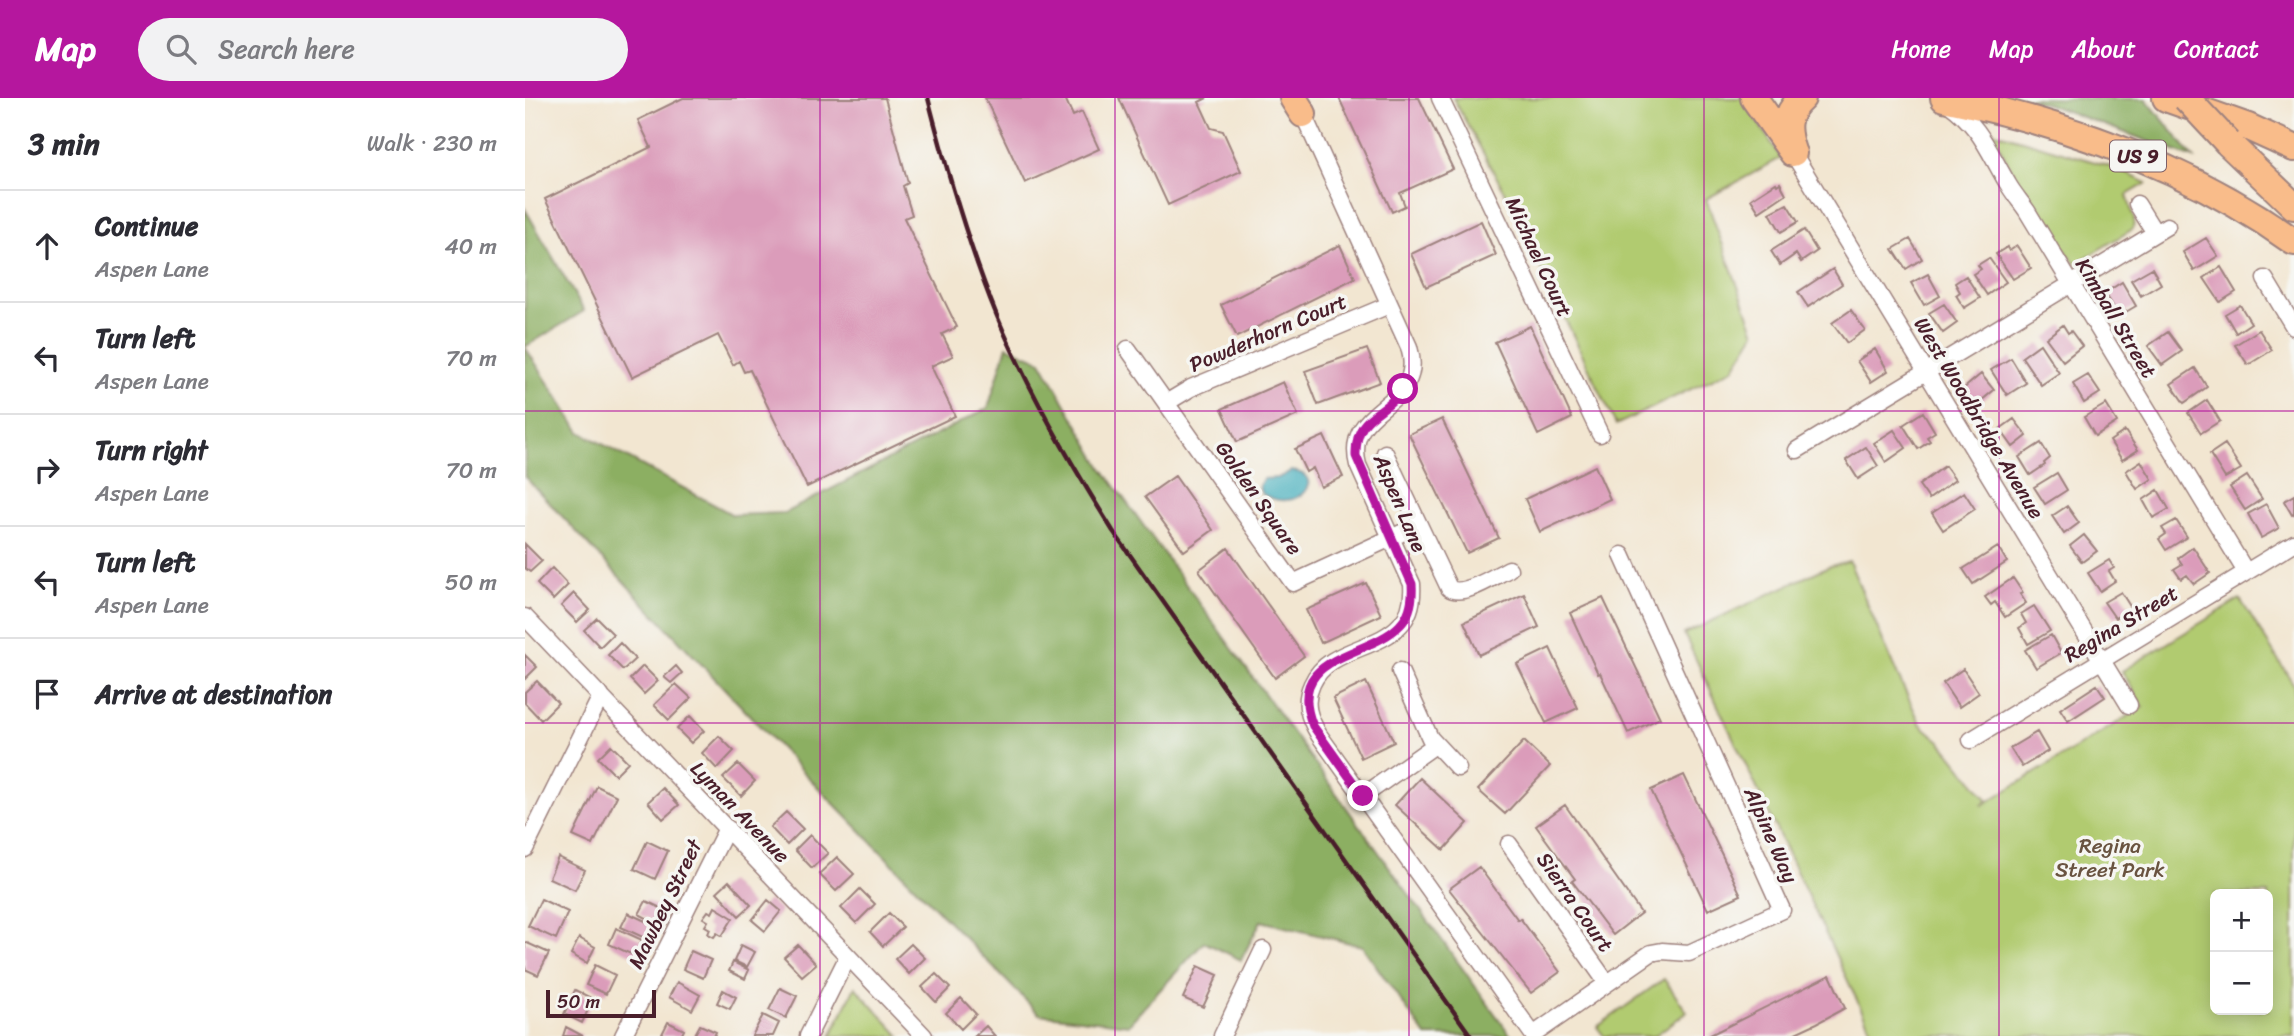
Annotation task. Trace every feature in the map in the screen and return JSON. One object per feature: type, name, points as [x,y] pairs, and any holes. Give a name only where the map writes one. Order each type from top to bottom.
[{"type":"highway","points":[[1754,98],[1793,153]]},
{"type":"highway","points":[[1793,153],[1787,133],[1787,119],[1802,98]]},
{"type":"highway","name":"US 9","points":[[1944,98],[2031,119],[2125,150],[2209,189],[2294,242]]},
{"type":"highway","points":[[2166,98],[2248,127],[2294,148]]},
{"type":"highway","points":[[2186,98],[2228,143],[2294,206]]},
{"type":"street","name":"Michael Court","points":[[1440,98],[1600,434]]},
{"type":"street","name":"Kimball Street","points":[[1938,98],[1964,115],[1979,131],[2007,183],[2027,211],[2246,572]]},
{"type":"street","name":"Aspen Lane","points":[[1298,103],[1411,355],[1411,372],[1398,396],[1366,422],[1356,447],[1358,465],[1412,584],[1412,602],[1405,618],[1393,631],[1323,667],[1313,681],[1307,699],[1309,716],[1313,726],[1533,1035]]},
{"type":"street","name":"West Woodbridge Avenue","points":[[1793,153],[2129,705]]},
{"type":"street","points":[[1797,450],[2161,229],[2137,204]]},
{"type":"street","points":[[2265,279],[2294,327]]},
{"type":"street","name":"Powderhorn Court","points":[[1166,403],[1191,388],[1389,305]]},
{"type":"street","name":"Golden Square","points":[[1128,349],[1293,583],[1391,537]]},
{"type":"street","points":[[1385,453],[1446,583],[1453,591],[1462,592],[1509,569]]},
{"type":"street","points":[[1391,537],[1419,525]]},
{"type":"street","name":"Regina Street","points":[[1971,740],[2294,543]]},
{"type":"street","name":"Alpine Way","points":[[1533,1035],[1651,953],[1689,953],[1782,910],[1622,555]]},
{"type":"street","name":"Lyman Avenue","points":[[525,617],[924,1036]]},
{"type":"street","points":[[1399,671],[1435,745],[1458,768]]},
{"type":"street","points":[[526,843],[601,696]]},
{"type":"street","points":[[1363,796],[1435,745]]},
{"type":"street","name":"Mawbey Street","points":[[623,1036],[727,828]]},
{"type":"street","name":"Sierra Court","points":[[1509,844],[1607,983]]},
{"type":"street","points":[[1222,1036],[1263,950]]},
{"type":"street","points":[[808,1036],[848,956]]},
{"type":"green space","points":[[1453,98],[1742,98],[1781,158],[1706,199],[1755,333],[1733,369],[1616,425],[1503,189]]},
{"type":"green space","points":[[2020,98],[2146,99],[2194,158],[2047,104]]},
{"type":"green space","points":[[1992,131],[2115,168],[2147,183],[2127,195],[2134,219],[2133,229],[2075,264],[2018,183]]},
{"type":"green space","points":[[525,209],[584,311],[525,347]]},
{"type":"green space","points":[[1007,346],[1041,361],[1102,468],[1511,1036],[1426,1036],[1362,946],[1261,921],[1241,960],[1204,942],[1128,1025],[1039,1014],[803,772],[525,477],[525,347],[580,432],[733,515],[785,513],[988,408]]},
{"type":"green space","name":"Regina Street Park","points":[[1849,561],[1921,725],[1941,742],[1988,800],[1981,806],[2143,707],[2122,671],[2240,599],[2294,685],[2294,1036],[1874,1036],[1684,634],[1827,567]]},
{"type":"green space","points":[[1664,979],[1687,1012],[1654,1036],[1604,1036],[1597,1027]]},
{"type":"green space","points":[[855,987],[900,1036],[831,1036]]},
{"type":"water","points":[[1291,471],[1308,479],[1304,492],[1287,500],[1274,499],[1261,493],[1259,486],[1263,479],[1278,478]]},
{"type":"building","points":[[683,98],[885,98],[908,183],[903,186],[912,215],[904,218],[957,327],[942,334],[953,356],[931,366],[955,416],[807,487],[750,370],[744,372],[739,361],[733,365],[718,335],[632,377],[545,199],[651,147],[638,120]]},
{"type":"building","points":[[985,98],[1065,98],[1073,116],[1082,112],[1099,149],[1025,183]]},
{"type":"building","points":[[1119,98],[1207,98],[1199,102],[1211,128],[1223,131],[1241,171],[1168,205]]},
{"type":"building","points":[[1339,98],[1419,98],[1453,169],[1400,193],[1405,206],[1392,212]]},
{"type":"building","points":[[1780,183],[1786,194],[1759,212],[1751,199]]},
{"type":"building","points":[[1787,204],[1798,222],[1781,232],[1770,213]]},
{"type":"building","points":[[1481,221],[1496,255],[1426,287],[1411,254]]},
{"type":"building","points":[[1804,230],[1817,251],[1801,262],[1796,254],[1780,265],[1771,251]]},
{"type":"building","points":[[2206,238],[2218,256],[2194,271],[2183,252]]},
{"type":"building","points":[[1910,239],[1922,259],[1906,269],[1893,249]]},
{"type":"building","points":[[1340,245],[1355,278],[1237,337],[1221,305]]},
{"type":"building","points":[[2017,246],[2031,268],[2013,279],[1996,254],[2007,247],[2009,251]]},
{"type":"building","points":[[1989,258],[2006,282],[1987,295],[1973,274],[1981,269],[1978,265]]},
{"type":"building","points":[[2221,267],[2236,292],[2220,302],[2204,278]]},
{"type":"building","points":[[2152,268],[2161,284],[2141,296],[2131,280]]},
{"type":"building","points":[[1833,269],[1842,284],[1808,307],[1798,292]]},
{"type":"building","points":[[1928,274],[1940,296],[1924,305],[1911,283]]},
{"type":"building","points":[[1966,276],[1980,298],[1964,308],[1956,295],[1960,292],[1955,283]]},
{"type":"building","points":[[2122,282],[2136,306],[2119,316],[2105,293]]},
{"type":"building","points":[[1944,304],[1957,323],[1943,333],[1929,313]]},
{"type":"building","points":[[2240,305],[2251,323],[2236,333],[2225,314]]},
{"type":"building","points":[[1851,310],[1865,330],[1847,343],[1832,323]]},
{"type":"building","points":[[2063,325],[2082,346],[2063,361],[2046,338]]},
{"type":"building","points":[[1530,326],[1572,418],[1538,435],[1495,342]]},
{"type":"building","points":[[2259,330],[2272,350],[2248,365],[2235,345]]},
{"type":"building","points":[[2168,332],[2182,351],[2162,365],[2148,346]]},
{"type":"building","points":[[2040,344],[2059,373],[2041,385],[2022,357]]},
{"type":"building","points":[[1367,349],[1380,382],[1318,405],[1305,371]]},
{"type":"building","points":[[1875,349],[1888,371],[1871,382],[1857,361]]},
{"type":"building","points":[[2011,358],[2026,383],[2007,395],[1991,370]]},
{"type":"building","points":[[2195,368],[2207,387],[2184,403],[2171,384]]},
{"type":"building","points":[[1981,374],[1994,390],[1975,406],[1962,390]]},
{"type":"building","points":[[2088,375],[2100,393],[2084,403],[2073,384]]},
{"type":"building","points":[[1283,382],[1298,415],[1237,442],[1222,409]]},
{"type":"building","points":[[2207,400],[2220,421],[2201,433],[2188,413]]},
{"type":"building","points":[[2106,404],[2117,422],[2095,436],[2084,417]]},
{"type":"building","points":[[1923,412],[1935,432],[1927,437],[1930,441],[1918,449],[1903,425]]},
{"type":"building","points":[[1442,419],[1499,538],[1467,553],[1409,434]]},
{"type":"building","points":[[2014,419],[2027,436],[2013,447],[2000,429]]},
{"type":"building","points":[[1894,430],[1906,448],[1886,462],[1874,443]]},
{"type":"building","points":[[2125,431],[2138,450],[2122,460],[2110,441]]},
{"type":"building","points":[[1324,436],[1343,477],[1321,487],[1313,468],[1306,472],[1295,449]]},
{"type":"building","points":[[2041,443],[2050,458],[2030,475],[2019,457]]},
{"type":"building","points":[[2225,444],[2241,469],[2225,478],[2210,454]]},
{"type":"building","points":[[1866,447],[1878,466],[1858,479],[1846,460]]},
{"type":"building","points":[[2141,461],[2152,479],[2137,489],[2126,471]]},
{"type":"building","points":[[1595,466],[1610,499],[1540,532],[1525,499]]},
{"type":"building","points":[[1945,466],[1955,480],[1929,499],[1919,485]]},
{"type":"building","points":[[2057,473],[2067,490],[2045,504],[2034,487]]},
{"type":"building","points":[[1175,476],[1213,530],[1184,551],[1145,497]]},
{"type":"building","points":[[2247,476],[2262,499],[2245,510],[2230,487]]},
{"type":"building","points":[[2158,490],[2169,509],[2153,518],[2143,500]]},
{"type":"building","points":[[1964,492],[1975,509],[1943,530],[1932,513]]},
{"type":"building","points":[[2294,495],[2294,514],[2292,515],[2284,501]]},
{"type":"building","points":[[2266,504],[2279,528],[2261,538],[2248,514]]},
{"type":"building","points":[[2067,506],[2079,523],[2064,534],[2052,516]]},
{"type":"building","points":[[2176,520],[2187,537],[2166,550],[2159,539],[2166,534],[2162,528]]},
{"type":"building","points":[[2084,535],[2097,551],[2082,562],[2070,546]]},
{"type":"building","points":[[525,544],[542,561],[530,572],[525,568]]},
{"type":"building","points":[[1998,547],[2007,562],[1973,584],[1963,569]]},
{"type":"building","points":[[2193,547],[2210,573],[2194,584],[2187,575],[2181,579],[2174,569],[2182,564],[2178,558]]},
{"type":"building","points":[[1228,548],[1304,656],[1275,678],[1199,570]]},
{"type":"building","points":[[2109,560],[2114,568],[2109,571],[2115,581],[2100,591],[2088,573]]},
{"type":"building","points":[[552,568],[568,585],[553,600],[537,584]]},
{"type":"building","points":[[2013,578],[2026,603],[2005,617],[1995,602],[1991,605],[1985,597]]},
{"type":"building","points":[[1366,583],[1381,615],[1321,643],[1306,610]]},
{"type":"building","points":[[2121,592],[2131,608],[2115,618],[2104,602]]},
{"type":"building","points":[[574,593],[590,610],[577,622],[561,606]]},
{"type":"building","points":[[1524,594],[1539,627],[1479,655],[1464,622]]},
{"type":"building","points":[[1603,598],[1660,718],[1628,733],[1570,613]]},
{"type":"building","points":[[2034,606],[2050,631],[2028,644],[2019,628],[2026,623],[2021,614]]},
{"type":"building","points":[[597,618],[613,634],[600,647],[584,630]]},
{"type":"building","points":[[2051,635],[2061,653],[2036,668],[2025,650]]},
{"type":"building","points":[[620,643],[635,659],[623,670],[608,655]]},
{"type":"building","points":[[1550,648],[1578,708],[1546,723],[1517,664]]},
{"type":"building","points":[[525,655],[537,667],[525,679]]},
{"type":"building","points":[[643,666],[658,681],[644,694],[630,679]]},
{"type":"building","points":[[676,666],[682,673],[671,683],[664,677]]},
{"type":"building","points":[[1963,669],[1979,693],[1959,707],[1943,683]]},
{"type":"building","points":[[537,681],[558,703],[541,720],[525,703],[525,692]]},
{"type":"building","points":[[1366,682],[1394,742],[1361,758],[1333,698]]},
{"type":"building","points":[[676,684],[691,698],[669,720],[654,705]]},
{"type":"building","points":[[2097,685],[2105,697],[2068,721],[2060,709]]},
{"type":"building","points":[[690,716],[704,731],[691,743],[677,729]]},
{"type":"building","points":[[2037,732],[2048,751],[2022,767],[2010,748]]},
{"type":"building","points":[[719,736],[734,751],[717,769],[702,753]]},
{"type":"building","points":[[1524,741],[1550,766],[1505,814],[1478,790]]},
{"type":"building","points":[[611,745],[628,762],[615,775],[598,758]]},
{"type":"building","points":[[738,764],[755,781],[741,796],[723,778]]},
{"type":"building","points":[[1684,775],[1741,895],[1708,910],[1651,790]]},
{"type":"building","points":[[1420,778],[1468,823],[1444,850],[1395,805]]},
{"type":"building","points":[[597,786],[617,796],[593,845],[573,836]]},
{"type":"building","points":[[663,788],[679,805],[663,819],[648,802]]},
{"type":"building","points":[[1565,805],[1641,913],[1613,935],[1572,881],[1575,879],[1536,826]]},
{"type":"building","points":[[786,812],[803,829],[787,845],[770,827]]},
{"type":"building","points":[[810,835],[828,853],[812,868],[795,850]]},
{"type":"building","points":[[647,841],[668,851],[655,879],[634,869]]},
{"type":"building","points":[[558,857],[585,870],[575,890],[549,878]]},
{"type":"building","points":[[837,857],[854,874],[836,891],[819,874]]},
{"type":"building","points":[[1479,867],[1560,972],[1531,993],[1449,889]]},
{"type":"building","points":[[729,881],[751,905],[739,916],[717,892]]},
{"type":"building","points":[[860,889],[875,904],[856,923],[841,908]]},
{"type":"building","points":[[541,899],[568,912],[556,939],[528,926]]},
{"type":"building","points":[[768,900],[781,911],[765,931],[752,920]]},
{"type":"building","points":[[646,901],[663,909],[656,923],[639,914]]},
{"type":"building","points":[[715,907],[733,918],[722,936],[717,933],[714,937],[708,934],[710,929],[705,926],[708,921],[703,918],[708,911],[712,913]]},
{"type":"building","points":[[628,913],[654,925],[647,939],[621,927]]},
{"type":"building","points":[[889,913],[903,927],[883,946],[870,932]]},
{"type":"building","points":[[616,928],[642,940],[635,956],[609,944]]},
{"type":"building","points":[[579,938],[595,947],[587,963],[571,954]]},
{"type":"building","points":[[525,942],[549,953],[538,975],[525,969]]},
{"type":"building","points":[[911,944],[925,958],[909,974],[895,959]]},
{"type":"building","points":[[741,945],[755,952],[747,967],[734,961]]},
{"type":"building","points":[[798,945],[816,964],[802,976],[784,957]]},
{"type":"building","points":[[691,951],[711,960],[703,978],[683,969]]},
{"type":"building","points":[[733,962],[749,970],[745,979],[729,971]]},
{"type":"building","points":[[595,965],[615,975],[606,994],[586,985]]},
{"type":"building","points":[[1198,966],[1218,975],[1203,1007],[1183,998]]},
{"type":"building","points":[[936,974],[950,988],[936,1002],[922,987]]},
{"type":"building","points":[[1830,975],[1845,1008],[1817,1023],[1789,1036],[1708,1036]]},
{"type":"building","points":[[677,982],[700,995],[692,1010],[669,997]]},
{"type":"building","points":[[780,988],[797,996],[786,1018],[769,1010]]},
{"type":"building","points":[[575,990],[593,999],[582,1023],[564,1014]]},
{"type":"building","points":[[723,990],[736,997],[730,1009],[717,1003]]},
{"type":"building","points":[[961,998],[976,1014],[961,1029],[946,1013]]},
{"type":"building","points":[[763,1015],[779,1023],[773,1036],[752,1036]]},
{"type":"building","points":[[668,1022],[684,1030],[681,1036],[661,1036]]},
{"type":"building","points":[[700,1025],[716,1032],[714,1036],[694,1036]]},
{"type":"building","points":[[986,1026],[995,1036],[975,1036]]},
{"type":"building","points":[[566,1027],[583,1036],[563,1036]]},
{"type":"railway","points":[[928,98],[959,208],[986,289],[1036,399],[1066,453],[1113,531],[1471,1036]]},
{"type":"route","points":[[1363,796],[1313,726],[1307,699],[1317,673],[1323,667],[1393,631],[1405,618],[1412,602],[1412,584],[1356,456],[1357,438],[1366,422],[1378,410],[1392,402],[1403,389]]}]
